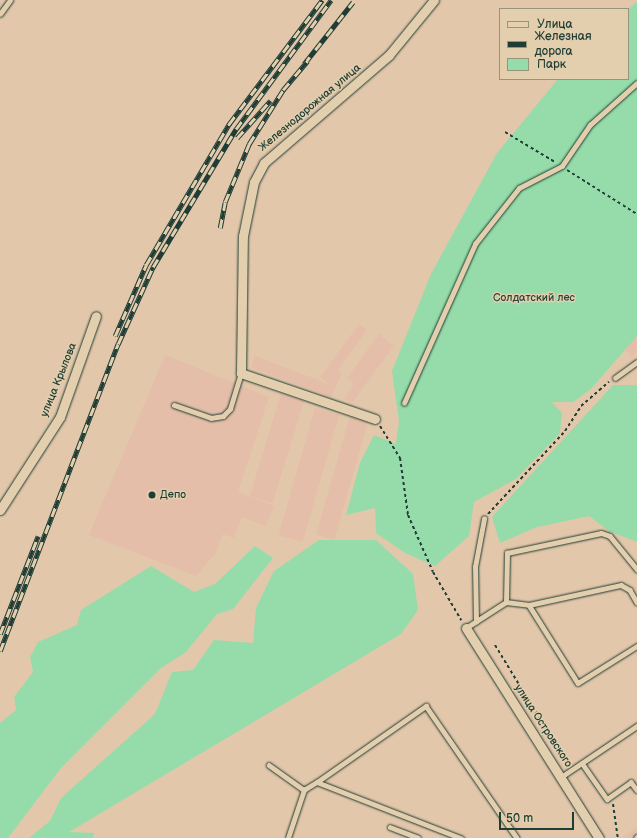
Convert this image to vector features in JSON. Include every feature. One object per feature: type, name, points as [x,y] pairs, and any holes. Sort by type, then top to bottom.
[{"type":"street","name":"Железнодорожная улица","points":[[241,373],[240,272],[248,205],[257,175],[281,145],[354,89],[389,55],[434,0]]},
{"type":"street","name":"улица Крылова","points":[[0,510],[60,417],[96,316]]},
{"type":"street","points":[[241,373],[375,418]]},
{"type":"street","name":"улица Островского","points":[[466,628],[599,838]]},
{"type":"lane","points":[[0,14],[2,6],[10,0]]},
{"type":"lane","points":[[404,403],[475,244],[520,188],[562,166],[590,125],[637,83]]},
{"type":"lane","points":[[615,378],[637,362]]},
{"type":"lane","points":[[174,405],[211,418],[223,416],[230,409],[241,373]]},
{"type":"lane","points":[[476,622],[474,566],[484,519]]},
{"type":"lane","points":[[506,602],[507,553],[601,533],[610,536],[637,569]]},
{"type":"lane","points":[[466,628],[506,602],[530,605],[620,585],[630,590],[637,602]]},
{"type":"lane","points":[[530,605],[578,683],[637,646]]},
{"type":"lane","points":[[288,838],[304,790],[426,706],[517,838]]},
{"type":"lane","points":[[561,777],[637,726]]},
{"type":"lane","points":[[582,763],[607,799],[632,782],[637,790]]},
{"type":"lane","points":[[269,765],[304,790]]},
{"type":"lane","points":[[317,782],[461,838]]},
{"type":"lane","points":[[390,827],[418,838]]},
{"type":"path","points":[[505,132],[637,214]]},
{"type":"path","points":[[484,519],[565,431],[581,406],[615,378]]},
{"type":"path","points":[[375,418],[400,458],[408,515],[433,572],[466,628]]},
{"type":"path","points":[[495,645],[571,770]]},
{"type":"path","points":[[612,796],[618,838]]},
{"type":"shaded area","points":[[359,324],[367,330],[338,370],[342,373],[331,397],[251,367],[255,356],[331,385],[320,377]]},
{"type":"shaded area","points":[[379,334],[394,346],[352,403],[344,398],[354,384],[347,378]]},
{"type":"shaded area","points":[[637,336],[637,352],[632,357],[624,349]]},
{"type":"shaded area","points":[[165,355],[269,397],[238,492],[274,506],[266,526],[242,517],[234,538],[223,534],[215,554],[196,576],[89,535]]},
{"type":"shaded area","points":[[281,394],[304,401],[273,503],[250,496]]},
{"type":"shaded area","points":[[315,408],[339,415],[303,542],[279,535]]},
{"type":"shaded area","points":[[350,416],[368,421],[334,539],[316,534]]},
{"type":"shaded area","points":[[637,827],[637,838],[624,838],[623,836]]},
{"type":"green space","name":"Солдатский лес","points":[[637,1],[637,336],[591,389],[573,402],[552,402],[562,413],[560,433],[516,479],[474,502],[469,536],[435,566],[405,553],[376,533],[375,508],[346,515],[360,463],[374,435],[396,444],[399,421],[392,371],[431,274],[497,153],[557,80],[629,80],[629,9]]},
{"type":"green space","points":[[613,385],[637,385],[637,542],[609,531],[589,516],[537,527],[500,543],[492,517]]},
{"type":"green space","points":[[319,540],[376,540],[413,574],[418,610],[401,634],[69,832],[94,833],[93,838],[29,838],[50,821],[61,798],[155,714],[172,672],[193,670],[214,640],[253,643],[256,608],[274,571]]},
{"type":"green space","points":[[255,546],[273,558],[233,609],[217,614],[186,652],[161,668],[61,768],[8,838],[0,838],[0,723],[16,710],[14,697],[33,672],[30,657],[38,642],[77,625],[81,610],[151,566],[194,592],[215,584]]},
{"type":"railway","points":[[115,336],[146,265],[229,124],[322,0]]},
{"type":"railway","points":[[0,651],[118,344],[153,267],[236,129],[331,0]]},
{"type":"railway","points":[[304,64],[353,2]]},
{"type":"railway","points":[[220,228],[225,202],[249,144],[283,90],[307,61]]},
{"type":"railway","points":[[237,138],[270,101]]},
{"type":"railway","points":[[0,634],[38,536]]},
{"type":"place","name":"Депо","points":[[152,495]]}]
